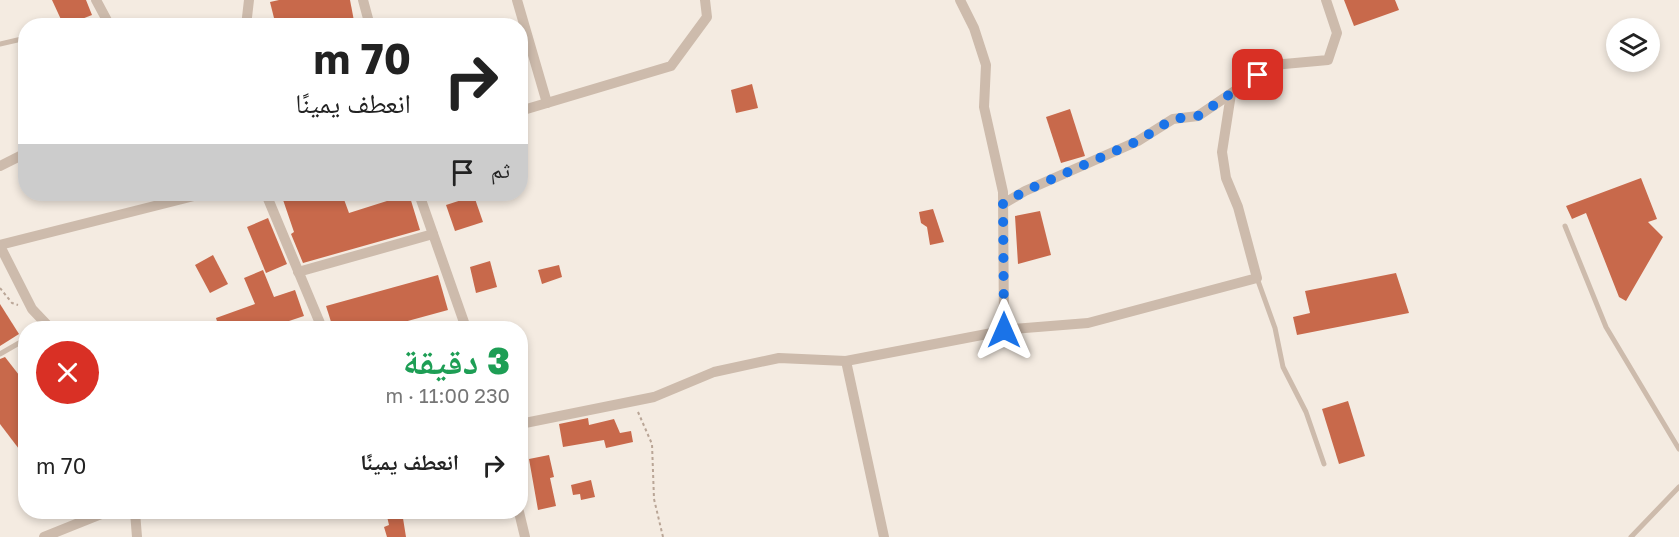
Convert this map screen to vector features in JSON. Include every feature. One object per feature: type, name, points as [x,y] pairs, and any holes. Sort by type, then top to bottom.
[{"type":"street","points":[[96,0],[106,18]]},
{"type":"street","points":[[247,18],[249,0]]},
{"type":"street","points":[[363,0],[368,18]]},
{"type":"street","points":[[517,0],[522,18]]},
{"type":"street","points":[[528,109],[671,66],[707,17],[705,0]]},
{"type":"street","points":[[960,0],[974,28],[986,65],[984,107],[1003,192],[1004,330]]},
{"type":"street","points":[[1003,204],[1025,191],[1138,141],[1173,119],[1198,116],[1272,64],[1328,60],[1337,33],[1326,0]]},
{"type":"street","points":[[528,38],[547,103]]},
{"type":"street","points":[[528,422],[654,397],[714,372],[779,358],[846,362],[1004,330],[1088,323],[1257,278],[1238,207],[1226,178],[1222,152],[1231,94]]},
{"type":"street","points":[[0,166],[18,157]]},
{"type":"street","points":[[42,321],[32,309],[0,246],[175,201]]},
{"type":"street","points":[[269,201],[319,321]]},
{"type":"street","points":[[421,201],[464,321]]},
{"type":"street","points":[[298,272],[433,234]]},
{"type":"street","points":[[846,362],[884,537]]},
{"type":"street","points":[[45,537],[89,519]]},
{"type":"street","points":[[136,519],[137,537]]},
{"type":"street","points":[[521,519],[525,537]]},
{"type":"lane","points":[[0,44],[18,40]]},
{"type":"lane","points":[[1564,226],[1606,327],[1679,449]]},
{"type":"lane","points":[[1257,278],[1275,328],[1283,367],[1306,412],[1324,464]]},
{"type":"lane","points":[[0,354],[18,344]]},
{"type":"lane","points":[[1631,537],[1679,488]]},
{"type":"path","points":[[634,402],[652,444],[654,499],[663,537]]},
{"type":"building","points":[[52,0],[86,0],[92,15],[84,18],[60,18]]},
{"type":"building","points":[[350,0],[353,18],[274,18],[270,2]]},
{"type":"building","points":[[1344,0],[1395,0],[1399,10],[1354,26]]},
{"type":"building","points":[[752,84],[758,108],[736,113],[731,90]]},
{"type":"building","points":[[1070,109],[1085,156],[1061,163],[1046,117]]},
{"type":"building","points":[[1641,178],[1657,219],[1648,222],[1663,237],[1626,301],[1619,297],[1586,213],[1572,219],[1566,206]]},
{"type":"building","points":[[283,201],[345,201],[349,213],[387,201],[411,201],[420,230],[303,263],[291,234],[294,232]]},
{"type":"building","points":[[458,201],[476,201],[483,222],[455,231],[446,205]]},
{"type":"building","points":[[933,209],[944,242],[930,245],[927,227],[921,223],[919,212]]},
{"type":"building","points":[[1040,211],[1051,255],[1018,264],[1015,216]]},
{"type":"building","points":[[268,218],[287,264],[266,273],[247,227]]},
{"type":"building","points":[[213,255],[228,284],[210,293],[195,265]]},
{"type":"building","points":[[490,261],[497,287],[476,293],[470,267]]},
{"type":"building","points":[[559,265],[562,277],[542,284],[538,270]]},
{"type":"building","points":[[263,270],[274,297],[295,290],[304,316],[289,321],[217,321],[216,318],[255,304],[244,278]]},
{"type":"building","points":[[1396,273],[1409,313],[1297,335],[1293,317],[1310,313],[1305,291]]},
{"type":"building","points":[[438,275],[448,310],[408,321],[331,321],[326,306]]},
{"type":"building","points":[[0,304],[18,335],[0,346]]},
{"type":"building","points":[[5,357],[18,374],[18,448],[0,424],[0,359]]},
{"type":"building","points":[[1348,401],[1365,456],[1339,464],[1322,409]]},
{"type":"building","points":[[588,418],[589,425],[614,419],[620,433],[631,431],[633,442],[606,448],[604,440],[563,447],[559,424]]},
{"type":"building","points":[[549,455],[554,477],[550,478],[556,506],[538,510],[529,459]]},
{"type":"building","points":[[591,480],[595,497],[581,500],[580,494],[573,495],[571,485]]},
{"type":"building","points":[[388,519],[403,519],[406,537],[387,537],[384,527],[389,525]]},
{"type":"route","points":[[1004,330],[1003,204],[1025,191],[1093,163],[1138,141],[1173,119],[1198,116],[1258,75]]}]
